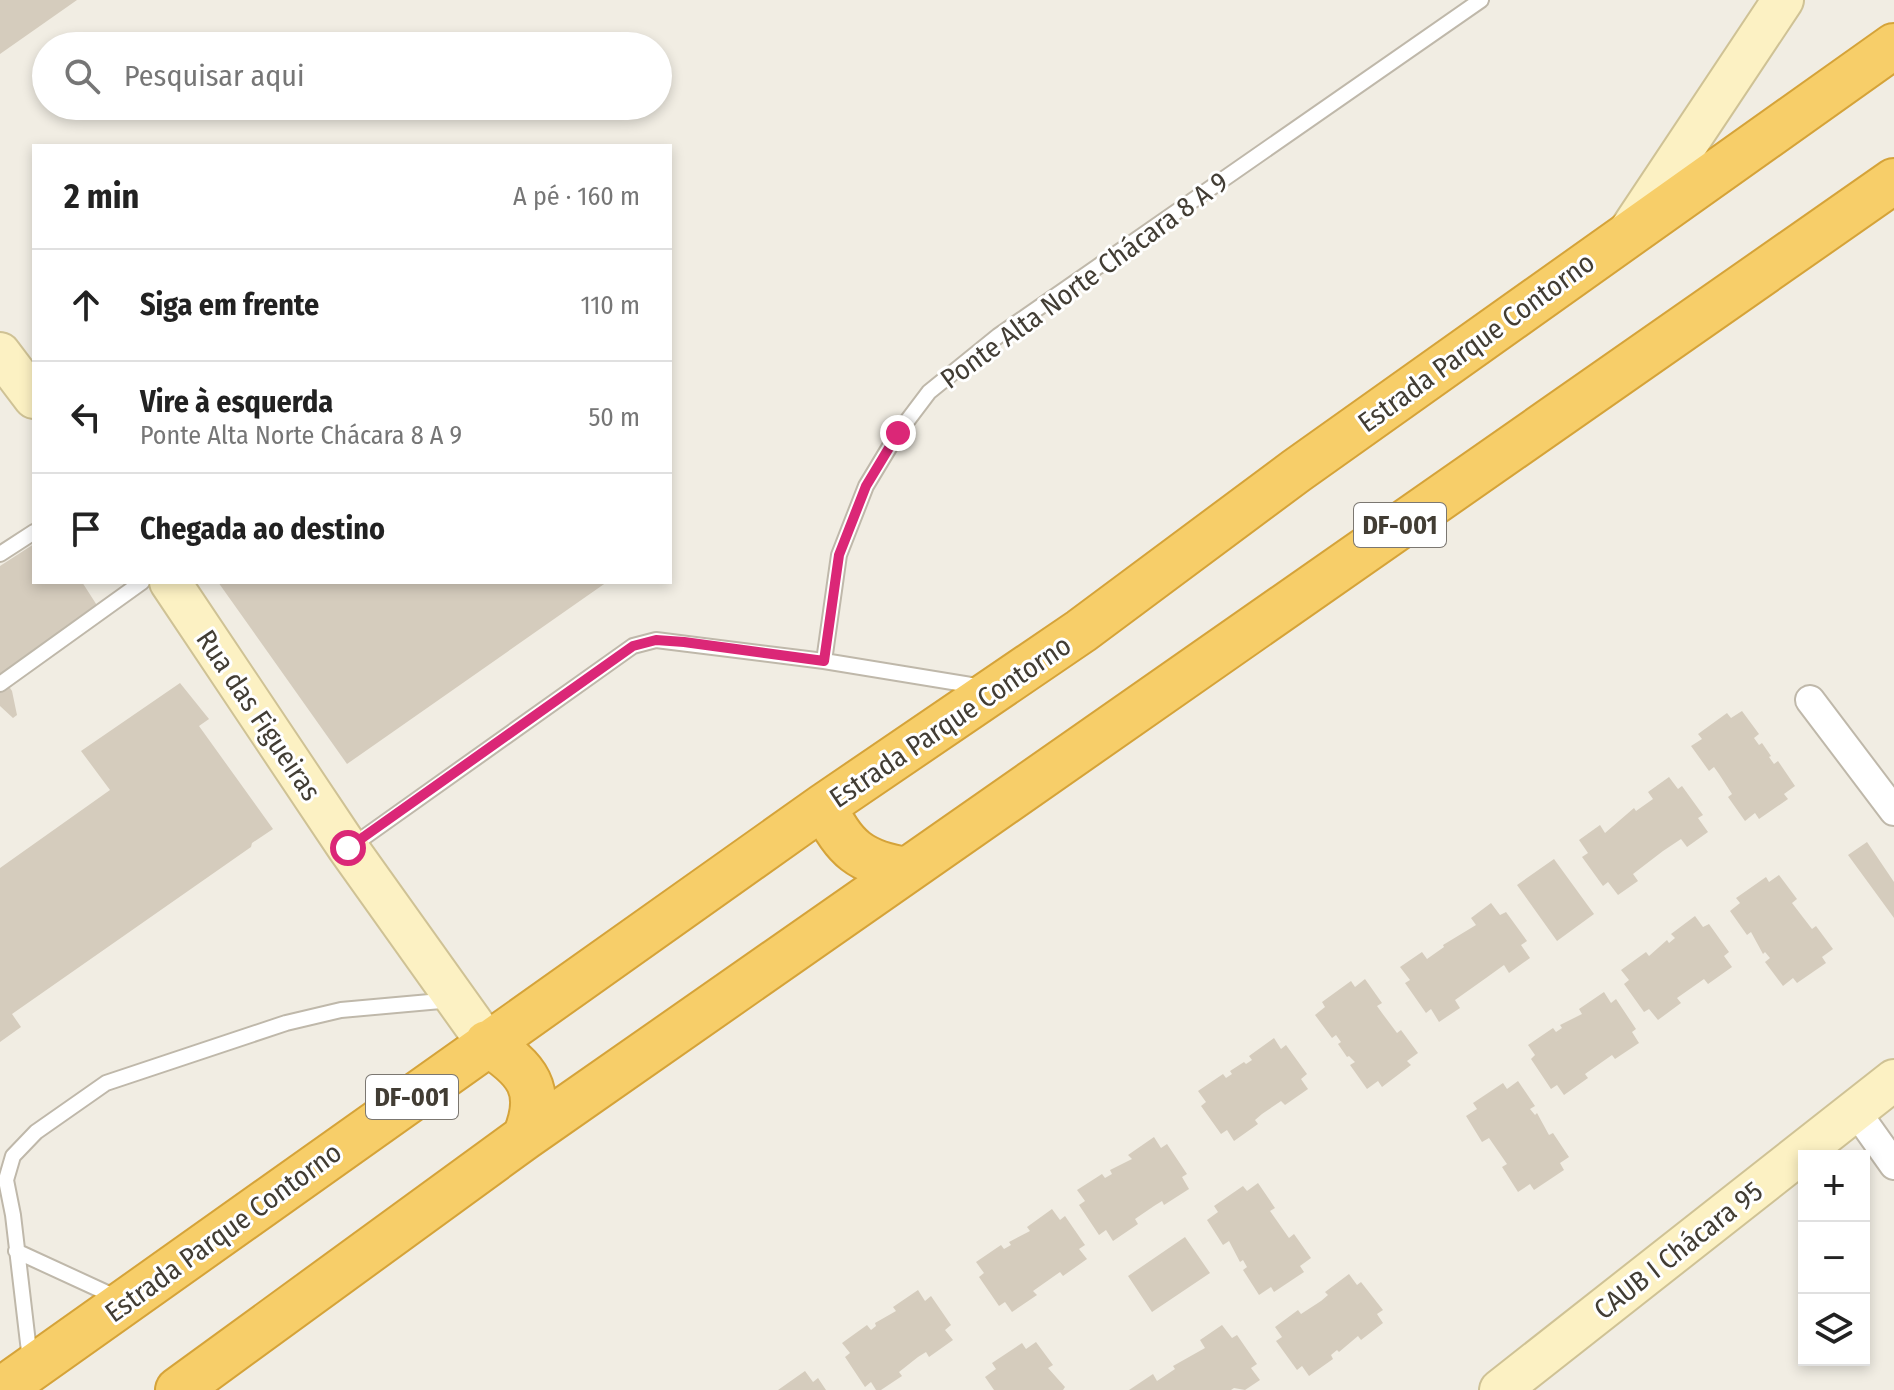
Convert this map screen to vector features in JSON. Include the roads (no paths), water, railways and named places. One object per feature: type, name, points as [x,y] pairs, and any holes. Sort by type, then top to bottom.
[{"type":"highway","name":"Estrada Parque Contorno","points":[[9,1383],[824,806],[998,689],[1628,233],[1894,46]]},
{"type":"highway","name":"DF-001","points":[[178,1390],[525,1137],[1894,181]]},
{"type":"highway","points":[[824,806],[835,832],[854,852],[879,866],[907,870]]},
{"type":"highway","points":[[487,1043],[519,1065],[530,1081],[534,1100],[532,1119],[525,1137]]},
{"type":"street","points":[[1628,233],[1783,0]]},
{"type":"street","points":[[3,363],[32,396]]},
{"type":"street","name":"Rua das Figueiras","points":[[171,584],[348,848],[487,1043]]},
{"type":"street","points":[[1810,700],[1894,811]]},
{"type":"street","name":"CAUB I Chácara 95","points":[[1500,1390],[1894,1080]]},
{"type":"street","points":[[1855,1110],[1894,1165]]},
{"type":"lane","name":"Ponte Alta Norte Chácara 8 A 9","points":[[824,661],[839,555],[860,500],[898,433],[929,392],[998,336],[1481,0]]},
{"type":"lane","points":[[0,554],[32,533]]},
{"type":"lane","points":[[0,684],[139,584]]},
{"type":"lane","points":[[348,848],[633,646],[656,640],[824,661],[998,689]]},
{"type":"lane","points":[[9,1383],[16,1251],[6,1180],[13,1156],[36,1132],[106,1083],[286,1023],[341,1010],[455,1000]]},
{"type":"lane","points":[[16,1251],[125,1301]]}]
